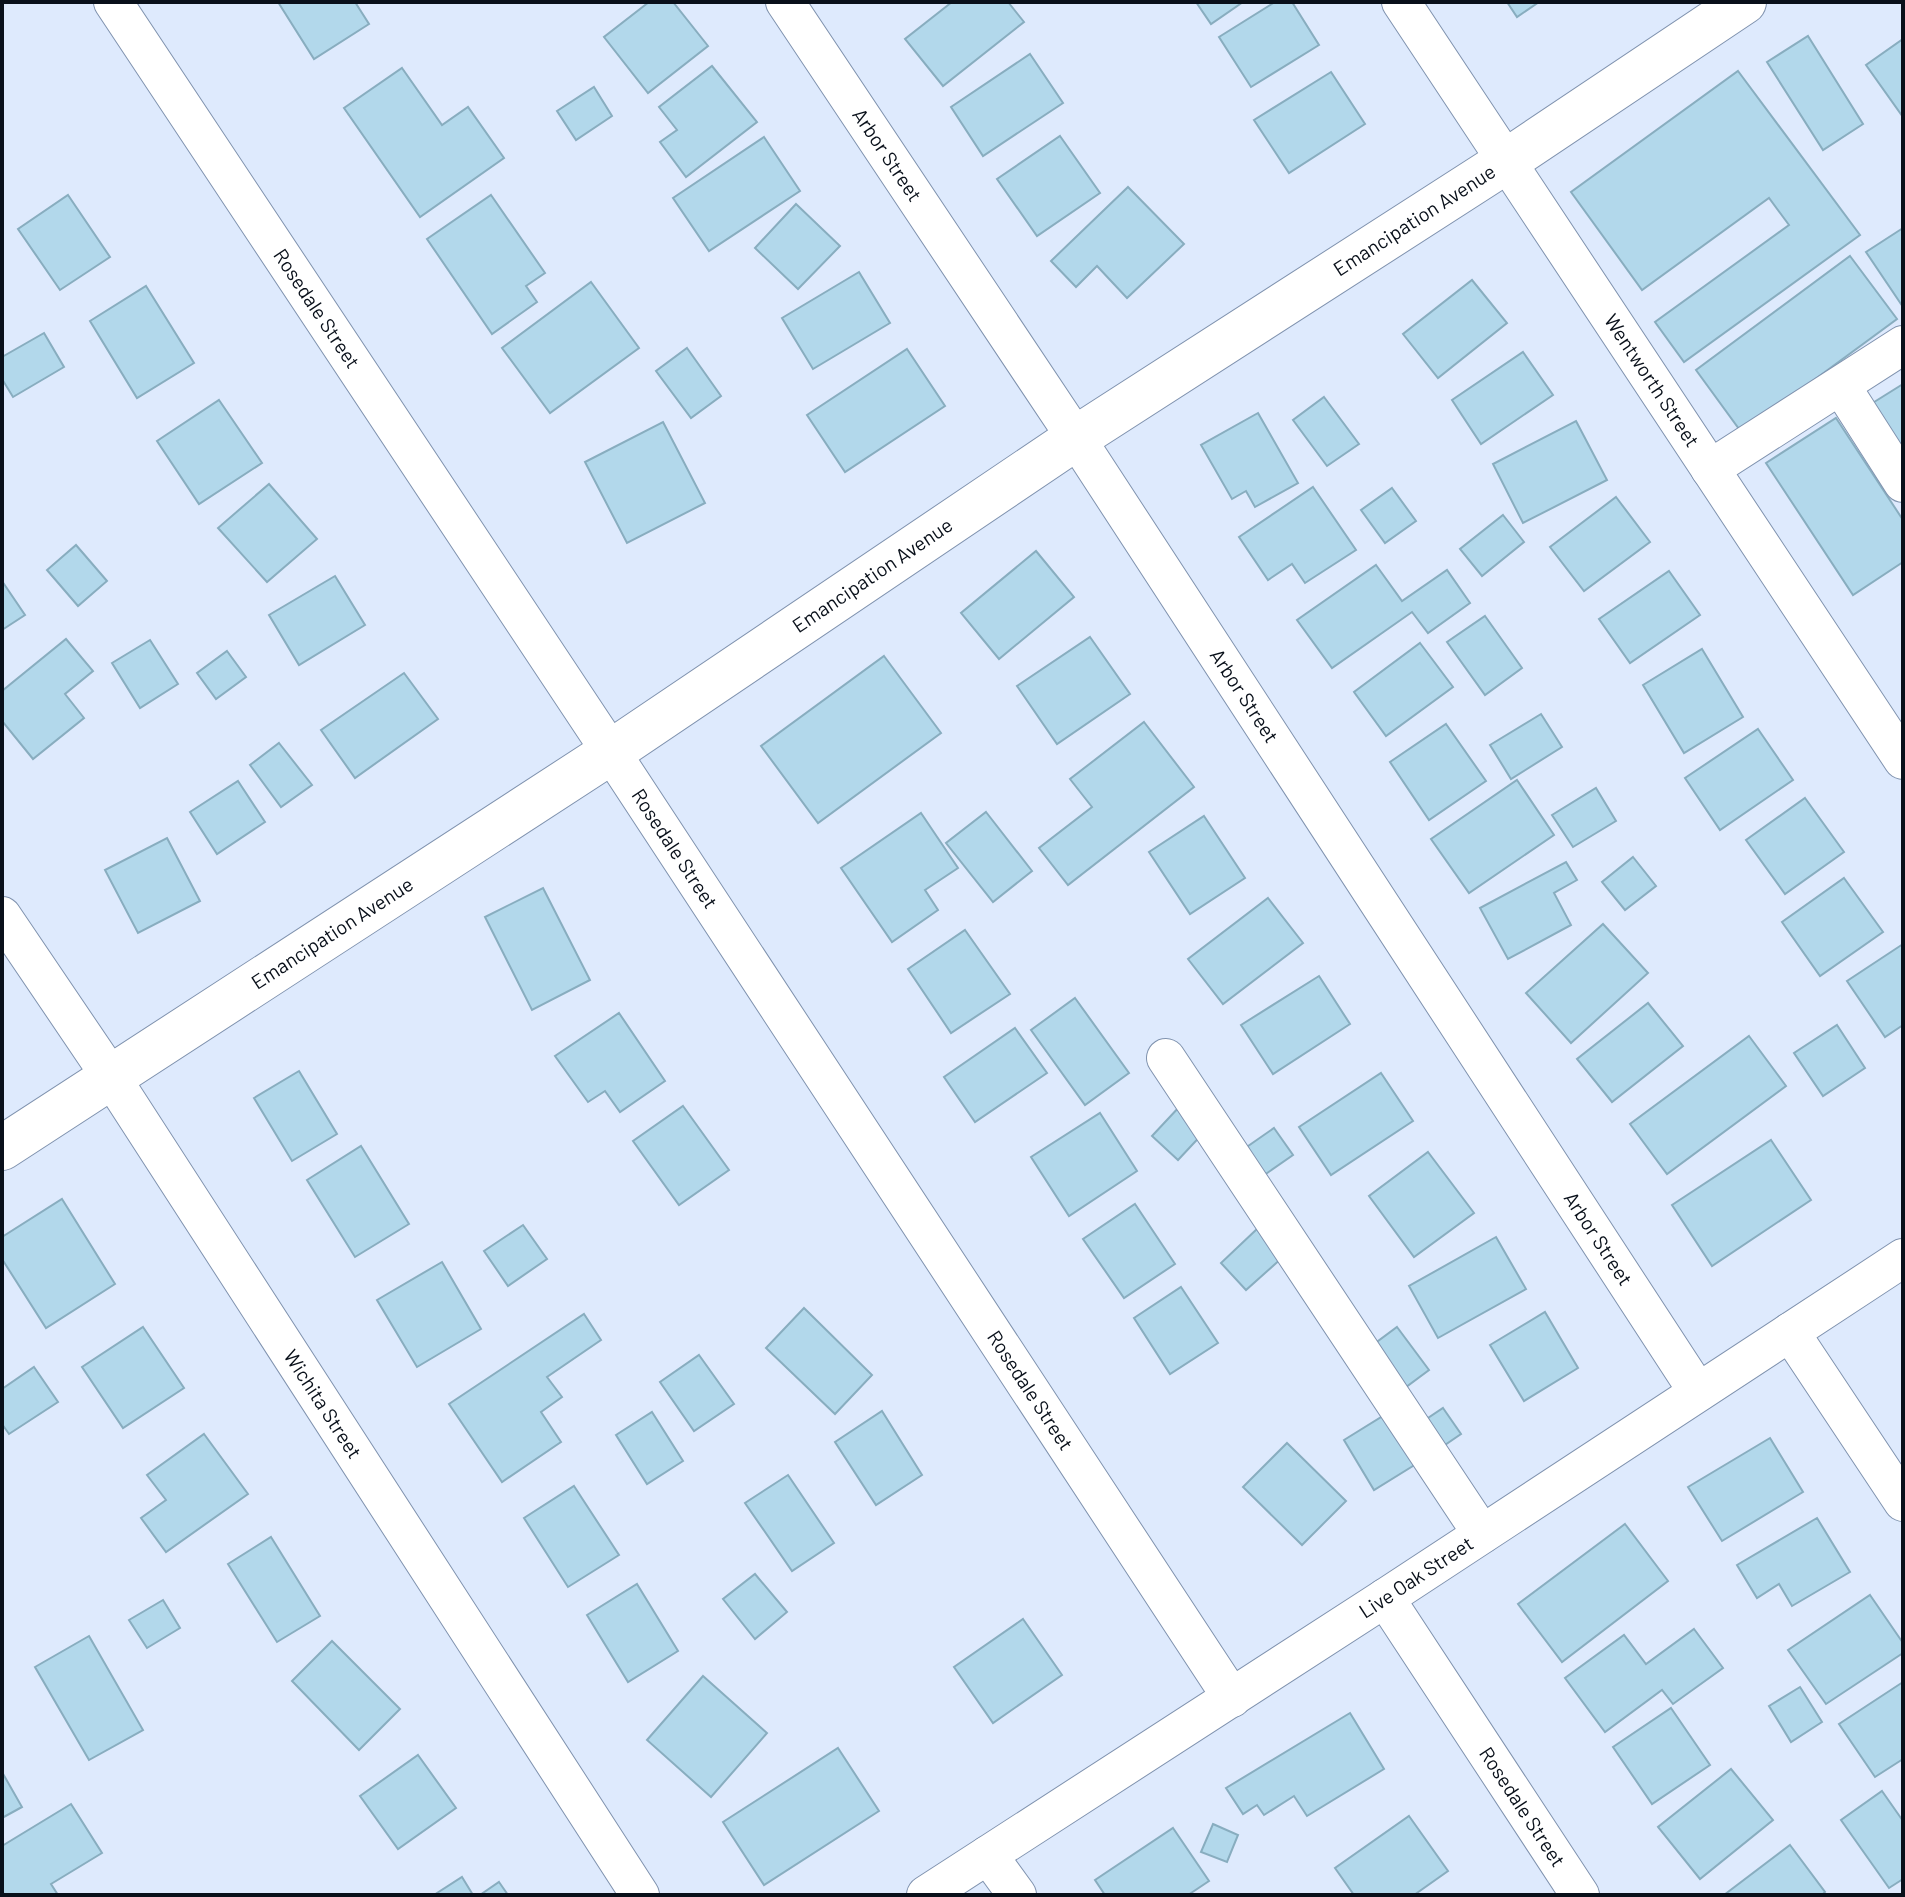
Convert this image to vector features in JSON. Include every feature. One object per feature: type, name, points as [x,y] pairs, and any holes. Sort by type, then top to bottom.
[{"type":"main road","name":"Emancipation Avenue","points":[[2,1148],[611,752],[1076,438],[1505,162],[1720,8]]},
{"type":"street","name":"Rosedale Street","points":[[113,2],[611,752],[1232,1698]]},
{"type":"street","name":"Arbor Street","points":[[785,2],[1076,438],[1698,1392]]},
{"type":"street","name":"Wentworth Street","points":[[1401,2],[1903,760]]},
{"type":"street","points":[[1710,469],[1903,345]]},
{"type":"street","points":[[1841,386],[1903,483]]},
{"type":"street","name":"Wichita Street","points":[[2,916],[111,1077],[640,1895]]},
{"type":"street","points":[[1166,1058],[1482,1534]]},
{"type":"street","name":"Live Oak Street","points":[[926,1895],[1903,1258]]},
{"type":"street","points":[[1790,1332],[1903,1502]]},
{"type":"street","name":"Rosedale Street","points":[[1385,1598],[1580,1895]]},
{"type":"street","points":[[988,1855],[1017,1895]]},
{"type":"building","points":[[278,2],[355,2],[369,24],[314,59]]},
{"type":"building","points":[[649,2],[673,2],[708,46],[648,93],[604,37]]},
{"type":"building","points":[[952,2],[1008,2],[1024,22],[943,86],[905,39]]},
{"type":"building","points":[[1196,2],[1243,2],[1211,24]]},
{"type":"building","points":[[1275,2],[1292,2],[1319,45],[1251,87],[1219,37]]},
{"type":"building","points":[[1507,2],[1539,2],[1517,17]]},
{"type":"building","points":[[1808,36],[1863,124],[1823,150],[1767,62]]},
{"type":"building","points":[[1903,39],[1903,117],[1866,65]]},
{"type":"building","points":[[1030,54],[1063,103],[983,156],[951,107]]},
{"type":"building","points":[[712,66],[757,122],[686,177],[660,142],[677,130],[659,107]]},
{"type":"building","points":[[402,68],[442,125],[468,107],[504,158],[420,217],[344,108]]},
{"type":"building","points":[[1738,71],[1860,235],[1684,362],[1655,322],[1789,225],[1769,198],[1642,290],[1571,192]]},
{"type":"building","points":[[1331,72],[1365,124],[1289,173],[1254,120]]},
{"type":"building","points":[[594,87],[612,116],[576,140],[557,111]]},
{"type":"building","points":[[1060,136],[1100,193],[1037,236],[997,179]]},
{"type":"building","points":[[764,137],[800,191],[709,251],[673,198]]},
{"type":"building","points":[[1128,187],[1184,244],[1127,298],[1097,266],[1076,287],[1051,261]]},
{"type":"building","points":[[68,195],[110,257],[60,290],[18,229]]},
{"type":"building","points":[[491,195],[545,273],[526,286],[537,302],[492,334],[427,239]]},
{"type":"building","points":[[796,204],[840,246],[798,289],[755,248]]},
{"type":"building","points":[[1903,228],[1903,307],[1866,252]]},
{"type":"building","points":[[1850,256],[1897,319],[1742,433],[1696,370]]},
{"type":"building","points":[[859,272],[890,323],[813,369],[782,318]]},
{"type":"building","points":[[1472,280],[1507,323],[1438,378],[1403,334]]},
{"type":"building","points":[[591,282],[639,348],[550,413],[502,348]]},
{"type":"building","points":[[146,286],[194,363],[137,398],[90,321]]},
{"type":"building","points":[[44,333],[64,367],[13,397],[2,379],[2,357]]},
{"type":"building","points":[[687,348],[721,396],[691,418],[656,371]]},
{"type":"building","points":[[907,349],[945,406],[845,472],[807,415]]},
{"type":"building","points":[[1523,352],[1553,395],[1481,444],[1452,400]]},
{"type":"building","points":[[1903,384],[1903,454],[1871,404]]},
{"type":"building","points":[[1324,397],[1359,444],[1327,466],[1293,420]]},
{"type":"building","points":[[219,400],[262,463],[199,504],[157,441]]},
{"type":"building","points":[[1258,413],[1298,483],[1255,507],[1246,491],[1232,499],[1201,445]]},
{"type":"building","points":[[1836,418],[1903,520],[1903,562],[1853,595],[1766,463]]},
{"type":"building","points":[[1576,421],[1607,480],[1523,523],[1493,464]]},
{"type":"building","points":[[663,422],[705,503],[627,543],[585,462]]},
{"type":"building","points":[[269,484],[317,539],[267,582],[218,528]]},
{"type":"building","points":[[1313,487],[1356,550],[1305,583],[1292,564],[1268,580],[1239,537]]},
{"type":"building","points":[[1392,488],[1416,521],[1385,543],[1361,510]]},
{"type":"building","points":[[1616,497],[1650,542],[1584,591],[1550,547]]},
{"type":"building","points":[[1503,515],[1524,542],[1482,576],[1460,549]]},
{"type":"building","points":[[76,545],[107,581],[78,606],[47,570]]},
{"type":"building","points":[[1036,551],[1074,597],[999,659],[961,613]]},
{"type":"building","points":[[1376,565],[1402,601],[1447,570],[1470,603],[1428,633],[1412,612],[1332,668],[1297,620]]},
{"type":"building","points":[[1669,571],[1700,615],[1630,663],[1599,619]]},
{"type":"building","points":[[335,576],[365,625],[299,665],[269,615]]},
{"type":"building","points":[[2,581],[25,615],[2,630]]},
{"type":"building","points":[[1485,616],[1522,668],[1485,695],[1447,642]]},
{"type":"building","points":[[1090,637],[1130,694],[1057,744],[1017,686]]},
{"type":"building","points":[[66,639],[93,671],[65,694],[84,718],[33,759],[2,721],[2,691]]},
{"type":"building","points":[[150,640],[178,684],[140,708],[112,663]]},
{"type":"building","points":[[1420,643],[1453,687],[1386,736],[1354,692]]},
{"type":"building","points":[[1702,649],[1743,717],[1684,753],[1643,685]]},
{"type":"building","points":[[227,651],[246,677],[216,699],[197,673]]},
{"type":"building","points":[[884,656],[941,733],[818,823],[761,746]]},
{"type":"building","points":[[404,673],[438,719],[355,778],[321,730]]},
{"type":"building","points":[[1541,714],[1562,747],[1511,779],[1490,745]]},
{"type":"building","points":[[1144,722],[1194,787],[1068,885],[1039,848],[1092,807],[1070,779]]},
{"type":"building","points":[[1446,724],[1486,781],[1429,820],[1390,762]]},
{"type":"building","points":[[1758,729],[1793,780],[1720,830],[1685,778]]},
{"type":"building","points":[[279,743],[312,785],[281,807],[250,765]]},
{"type":"building","points":[[1517,780],[1554,835],[1469,893],[1431,839]]},
{"type":"building","points":[[238,781],[265,822],[217,854],[190,812]]},
{"type":"building","points":[[1596,788],[1616,821],[1573,847],[1552,815]]},
{"type":"building","points":[[1805,798],[1844,852],[1785,894],[1746,840]]},
{"type":"building","points":[[986,812],[1032,871],[993,902],[946,843]]},
{"type":"building","points":[[921,813],[958,868],[925,890],[938,910],[892,942],[841,868]]},
{"type":"building","points":[[1204,816],[1245,878],[1190,914],[1149,852]]},
{"type":"building","points":[[167,838],[200,901],[138,933],[105,870]]},
{"type":"building","points":[[1633,857],[1656,886],[1625,910],[1602,882]]},
{"type":"building","points":[[1566,862],[1577,880],[1554,893],[1571,925],[1508,959],[1480,908]]},
{"type":"building","points":[[1844,878],[1883,932],[1820,976],[1782,922]]},
{"type":"building","points":[[543,888],[590,980],[532,1010],[485,917]]},
{"type":"building","points":[[1268,898],[1303,943],[1223,1004],[1188,959]]},
{"type":"building","points":[[1603,924],[1648,973],[1571,1043],[1526,993]]},
{"type":"building","points":[[965,930],[1010,994],[951,1033],[908,969]]},
{"type":"building","points":[[1903,944],[1903,1025],[1885,1037],[1847,981]]},
{"type":"building","points":[[1319,976],[1350,1024],[1273,1074],[1241,1025]]},
{"type":"building","points":[[1075,998],[1129,1073],[1085,1105],[1031,1030]]},
{"type":"building","points":[[1648,1003],[1683,1046],[1612,1102],[1577,1059]]},
{"type":"building","points":[[619,1013],[665,1081],[620,1112],[605,1091],[588,1102],[555,1056]]},
{"type":"building","points":[[1837,1025],[1865,1068],[1823,1096],[1794,1053]]},
{"type":"building","points":[[1015,1028],[1047,1073],[975,1122],[944,1077]]},
{"type":"building","points":[[1749,1036],[1786,1086],[1667,1174],[1630,1124]]},
{"type":"building","points":[[299,1071],[337,1134],[292,1161],[254,1098]]},
{"type":"building","points":[[1381,1073],[1413,1121],[1331,1175],[1299,1127]]},
{"type":"building","points":[[1181,1105],[1207,1129],[1178,1160],[1152,1136]]},
{"type":"building","points":[[683,1106],[729,1170],[679,1205],[633,1141]]},
{"type":"building","points":[[1100,1113],[1137,1171],[1069,1216],[1031,1157]]},
{"type":"building","points":[[1274,1128],[1293,1155],[1260,1178],[1241,1151]]},
{"type":"building","points":[[1771,1140],[1811,1200],[1712,1266],[1672,1205]]},
{"type":"building","points":[[361,1146],[409,1224],[355,1257],[307,1180]]},
{"type":"building","points":[[1428,1152],[1474,1213],[1414,1257],[1369,1196]]},
{"type":"building","points":[[62,1199],[115,1284],[46,1328],[2,1259],[2,1237]]},
{"type":"building","points":[[1135,1204],[1175,1264],[1124,1298],[1083,1239]]},
{"type":"building","points":[[523,1225],[547,1259],[508,1286],[484,1251]]},
{"type":"building","points":[[1257,1229],[1283,1257],[1246,1290],[1221,1263]]},
{"type":"building","points":[[1496,1237],[1526,1289],[1438,1338],[1409,1286]]},
{"type":"building","points":[[442,1262],[481,1329],[417,1367],[377,1300]]},
{"type":"building","points":[[1181,1287],[1218,1343],[1170,1374],[1134,1318]]},
{"type":"building","points":[[804,1308],[872,1375],[835,1414],[766,1348]]},
{"type":"building","points":[[1545,1312],[1578,1368],[1524,1401],[1490,1345]]},
{"type":"building","points":[[584,1314],[601,1340],[547,1377],[562,1397],[541,1412],[561,1442],[502,1482],[449,1404]]},
{"type":"building","points":[[143,1327],[184,1388],[123,1428],[82,1367]]},
{"type":"building","points":[[1397,1327],[1429,1370],[1398,1393],[1366,1350]]},
{"type":"building","points":[[699,1355],[734,1404],[694,1431],[660,1382]]},
{"type":"building","points":[[34,1367],[58,1402],[9,1434],[2,1424],[2,1389]]},
{"type":"building","points":[[1443,1408],[1461,1434],[1436,1451],[1419,1424]]},
{"type":"building","points":[[882,1411],[922,1475],[876,1505],[835,1442]]},
{"type":"building","points":[[1391,1411],[1421,1461],[1374,1490],[1344,1440]]},
{"type":"building","points":[[652,1412],[683,1461],[647,1484],[616,1435]]},
{"type":"building","points":[[204,1434],[248,1494],[166,1552],[141,1518],[166,1500],[147,1475]]},
{"type":"building","points":[[1770,1438],[1803,1492],[1722,1541],[1688,1487]]},
{"type":"building","points":[[1287,1443],[1346,1501],[1302,1545],[1243,1487]]},
{"type":"building","points":[[788,1475],[834,1543],[792,1571],[745,1503]]},
{"type":"building","points":[[574,1486],[619,1555],[568,1587],[524,1518]]},
{"type":"building","points":[[1817,1518],[1850,1572],[1792,1606],[1779,1584],[1757,1598],[1737,1565]]},
{"type":"building","points":[[1625,1524],[1668,1581],[1562,1662],[1518,1604]]},
{"type":"building","points":[[271,1537],[320,1616],[277,1642],[228,1564]]},
{"type":"building","points":[[755,1574],[787,1612],[755,1639],[723,1599]]},
{"type":"building","points":[[637,1584],[678,1651],[628,1682],[587,1615]]},
{"type":"building","points":[[1870,1595],[1903,1643],[1903,1653],[1826,1704],[1788,1650]]},
{"type":"building","points":[[163,1600],[180,1628],[147,1648],[129,1620]]},
{"type":"building","points":[[1023,1619],[1062,1675],[993,1723],[954,1667]]},
{"type":"building","points":[[1694,1629],[1723,1668],[1673,1704],[1662,1690],[1605,1732],[1565,1678],[1624,1635],[1646,1664]]},
{"type":"building","points":[[89,1636],[143,1730],[89,1760],[35,1667]]},
{"type":"building","points":[[332,1641],[400,1709],[359,1750],[292,1681]]},
{"type":"building","points":[[703,1676],[767,1733],[711,1797],[647,1740]]},
{"type":"building","points":[[1903,1682],[1903,1759],[1875,1777],[1839,1724]]},
{"type":"building","points":[[1800,1687],[1822,1722],[1791,1742],[1769,1706]]},
{"type":"building","points":[[1671,1708],[1710,1765],[1652,1804],[1613,1747]]},
{"type":"building","points":[[1350,1713],[1384,1769],[1307,1816],[1294,1796],[1264,1815],[1257,1805],[1243,1814],[1226,1788]]},
{"type":"building","points":[[838,1748],[879,1811],[764,1885],[723,1822]]},
{"type":"building","points":[[418,1755],[456,1808],[398,1849],[360,1796]]},
{"type":"building","points":[[1731,1769],[1773,1820],[1700,1879],[1658,1827]]},
{"type":"building","points":[[2,1772],[22,1807],[2,1818]]},
{"type":"building","points":[[1882,1791],[1903,1821],[1903,1879],[1889,1888],[1841,1820]]},
{"type":"building","points":[[71,1804],[102,1853],[51,1884],[58,1895],[5,1895],[2,1891],[2,1846]]},
{"type":"building","points":[[1409,1816],[1448,1871],[1414,1895],[1354,1895],[1335,1868]]},
{"type":"building","points":[[1213,1824],[1238,1835],[1227,1862],[1201,1852]]},
{"type":"building","points":[[1173,1828],[1209,1881],[1188,1895],[1105,1895],[1095,1880]]},
{"type":"building","points":[[1790,1845],[1825,1892],[1822,1895],[1724,1895]]},
{"type":"building","points":[[462,1877],[473,1895],[434,1895]]},
{"type":"building","points":[[499,1882],[508,1895],[480,1895]]}]
